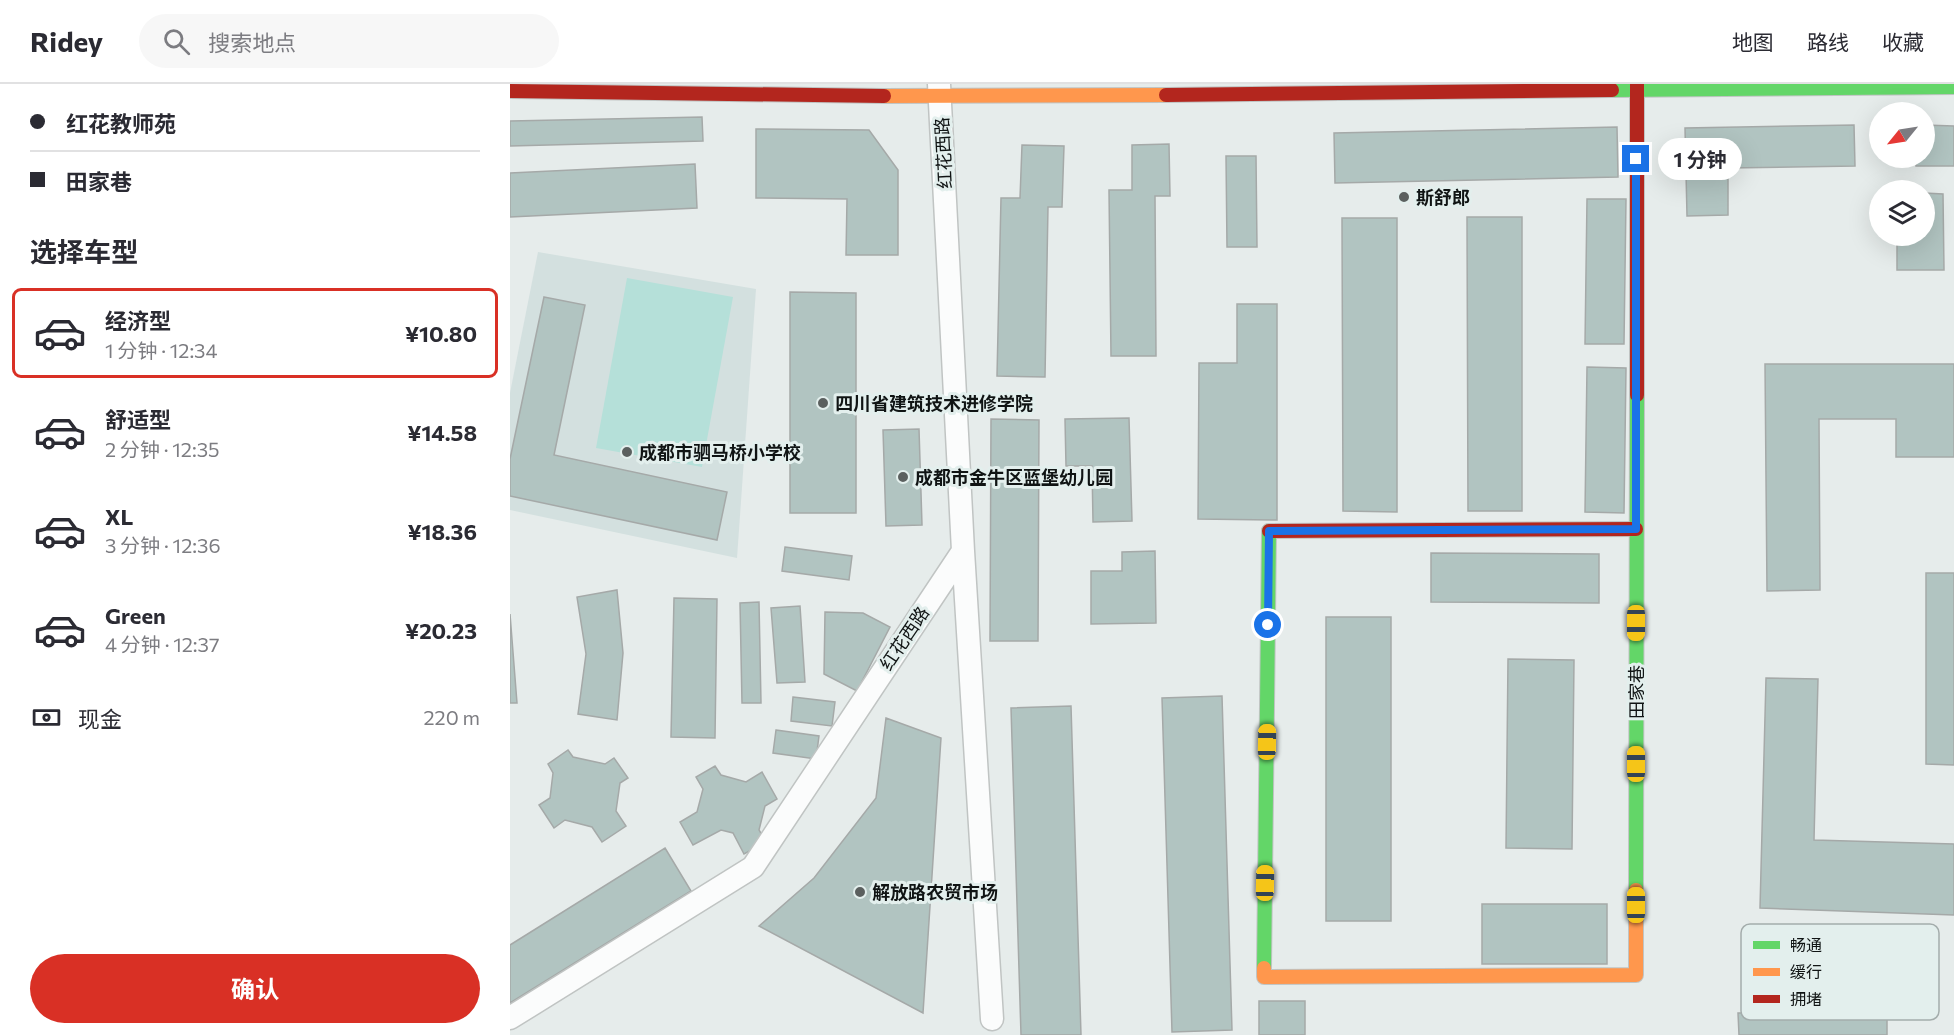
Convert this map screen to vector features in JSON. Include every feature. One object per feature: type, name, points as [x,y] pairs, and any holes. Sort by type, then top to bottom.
[{"type":"street","name":"田家巷","points":[[1636,87],[1636,529],[1636,975],[1264,977],[1269,531],[1636,529]]},
{"type":"street","points":[[510,91],[1954,87]]},
{"type":"street","name":"红花西路","points":[[510,1018],[753,867],[963,551],[940,90]]},
{"type":"street","points":[[963,551],[992,1019]]},
{"type":"shaded area","name":"成都市驷马桥小学校","points":[[538,252],[756,289],[737,558],[510,510],[510,393]]},
{"type":"green space","points":[[627,278],[733,297],[702,467],[596,448]]},
{"type":"building","points":[[702,117],[703,141],[510,146],[510,121]]},
{"type":"building","points":[[1854,125],[1855,166],[1728,168],[1728,215],[1687,216],[1685,128]]},
{"type":"building","points":[[1935,125],[1954,126],[1954,166],[1935,166]]},
{"type":"building","points":[[1617,127],[1618,177],[1335,183],[1334,133]]},
{"type":"building","points":[[756,129],[869,130],[898,170],[898,255],[846,255],[847,199],[756,198]]},
{"type":"building","points":[[1169,144],[1170,196],[1155,196],[1156,356],[1111,356],[1109,190],[1132,190],[1132,145]]},
{"type":"building","points":[[1022,145],[1064,146],[1062,207],[1048,207],[1045,377],[997,376],[1001,198],[1020,198]]},
{"type":"building","points":[[1226,156],[1256,156],[1257,247],[1227,247]]},
{"type":"building","points":[[695,164],[697,208],[510,217],[510,173]]},
{"type":"building","points":[[1935,194],[1943,194],[1944,270],[1897,270],[1897,246],[1935,246]]},
{"type":"building","points":[[1587,199],[1626,199],[1624,344],[1585,344]]},
{"type":"building","points":[[1467,217],[1522,217],[1522,511],[1468,511]]},
{"type":"building","points":[[1342,218],[1397,218],[1397,512],[1343,511]]},
{"type":"building","name":"四川省建筑技术进修学院","points":[[790,292],[856,293],[856,513],[790,513]]},
{"type":"building","points":[[544,297],[585,305],[554,455],[727,492],[717,540],[510,496],[510,459]]},
{"type":"building","points":[[1237,304],[1277,304],[1277,520],[1198,519],[1199,363],[1237,363]]},
{"type":"building","points":[[1765,364],[1954,364],[1954,457],[1896,457],[1896,419],[1819,419],[1820,590],[1767,591]]},
{"type":"building","points":[[1587,367],[1626,368],[1624,513],[1585,512]]},
{"type":"building","points":[[1129,418],[1132,521],[1093,522],[1092,466],[1066,466],[1065,419]]},
{"type":"building","points":[[991,419],[1039,420],[1038,641],[990,641]]},
{"type":"building","name":"成都市金牛区蓝堡幼儿园","points":[[919,429],[922,525],[886,526],[883,430]]},
{"type":"building","points":[[785,547],[852,556],[849,580],[782,571]]},
{"type":"building","points":[[1155,551],[1156,623],[1091,624],[1091,571],[1122,571],[1122,552]]},
{"type":"building","points":[[1431,553],[1599,554],[1599,603],[1431,602]]},
{"type":"building","points":[[1926,573],[1954,573],[1954,765],[1926,764]]},
{"type":"building","points":[[617,590],[623,653],[617,720],[578,714],[586,654],[577,597]]},
{"type":"building","points":[[674,598],[717,599],[715,738],[671,737]]},
{"type":"building","points":[[759,602],[761,703],[742,703],[740,603]]},
{"type":"building","points":[[800,606],[805,682],[777,683],[771,608]]},
{"type":"building","points":[[825,612],[863,613],[890,627],[857,691],[824,674]]},
{"type":"building","points":[[510,614],[517,703],[510,703]]},
{"type":"building","points":[[1326,617],[1391,617],[1391,921],[1326,921]]},
{"type":"building","points":[[1508,659],[1574,660],[1572,849],[1506,848]]},
{"type":"building","points":[[1766,678],[1818,679],[1814,840],[1954,844],[1954,915],[1760,908]]},
{"type":"building","points":[[1222,696],[1232,1030],[1172,1032],[1162,698]]},
{"type":"building","points":[[793,697],[835,702],[832,726],[791,721]]},
{"type":"building","points":[[1071,706],[1081,1035],[1021,1035],[1011,708]]},
{"type":"building","points":[[886,718],[941,738],[923,1013],[759,926],[814,878],[876,798]]},
{"type":"building","points":[[776,730],[819,736],[816,759],[773,753]]},
{"type":"building","points":[[568,750],[573,757],[605,764],[614,758],[628,778],[620,783],[616,811],[626,826],[602,842],[592,827],[565,820],[554,828],[539,805],[550,798],[553,773],[548,764]]},
{"type":"building","points":[[715,766],[721,775],[746,782],[762,772],[777,799],[765,806],[759,830],[766,842],[744,854],[733,833],[721,830],[693,845],[680,822],[697,812],[703,789],[696,777]]},
{"type":"building","points":[[665,848],[691,891],[510,1003],[510,945]]},
{"type":"building","points":[[1482,904],[1607,904],[1607,964],[1482,964]]},
{"type":"building","points":[[1259,1001],[1305,1001],[1305,1035],[1259,1035]]},
{"type":"building","points":[[1738,1013],[1741,1013],[1741,1020],[1887,1020],[1887,1035],[1739,1035]]},
{"type":"traffic: fast","points":[[1612,90],[1954,87]]},
{"type":"traffic: fast","points":[[1636,890],[1637,395]]},
{"type":"traffic: fast","points":[[1264,968],[1269,531]]},
{"type":"traffic: slow","points":[[884,96],[1166,95]]},
{"type":"traffic: slow","points":[[1264,968],[1264,977],[1636,975],[1636,890]]},
{"type":"traffic: jam","points":[[1637,84],[1637,395]]},
{"type":"traffic: jam","points":[[1166,95],[1612,90]]},
{"type":"traffic: jam","points":[[510,91],[884,96]]},
{"type":"traffic: jam","points":[[1269,531],[1636,529]]},
{"type":"place","name":"斯舒郎","points":[[1404,197]]},
{"type":"place","name":"四川省建筑技术进修学院","points":[[823,403]]},
{"type":"place","name":"成都市驷马桥小学校","points":[[627,452]]},
{"type":"place","name":"成都市金牛区蓝堡幼儿园","points":[[903,477]]},
{"type":"place","name":"解放路农贸市场","points":[[860,892]]},
{"type":"route","points":[[1268,625],[1269,531],[1636,529],[1636,159]]}]
